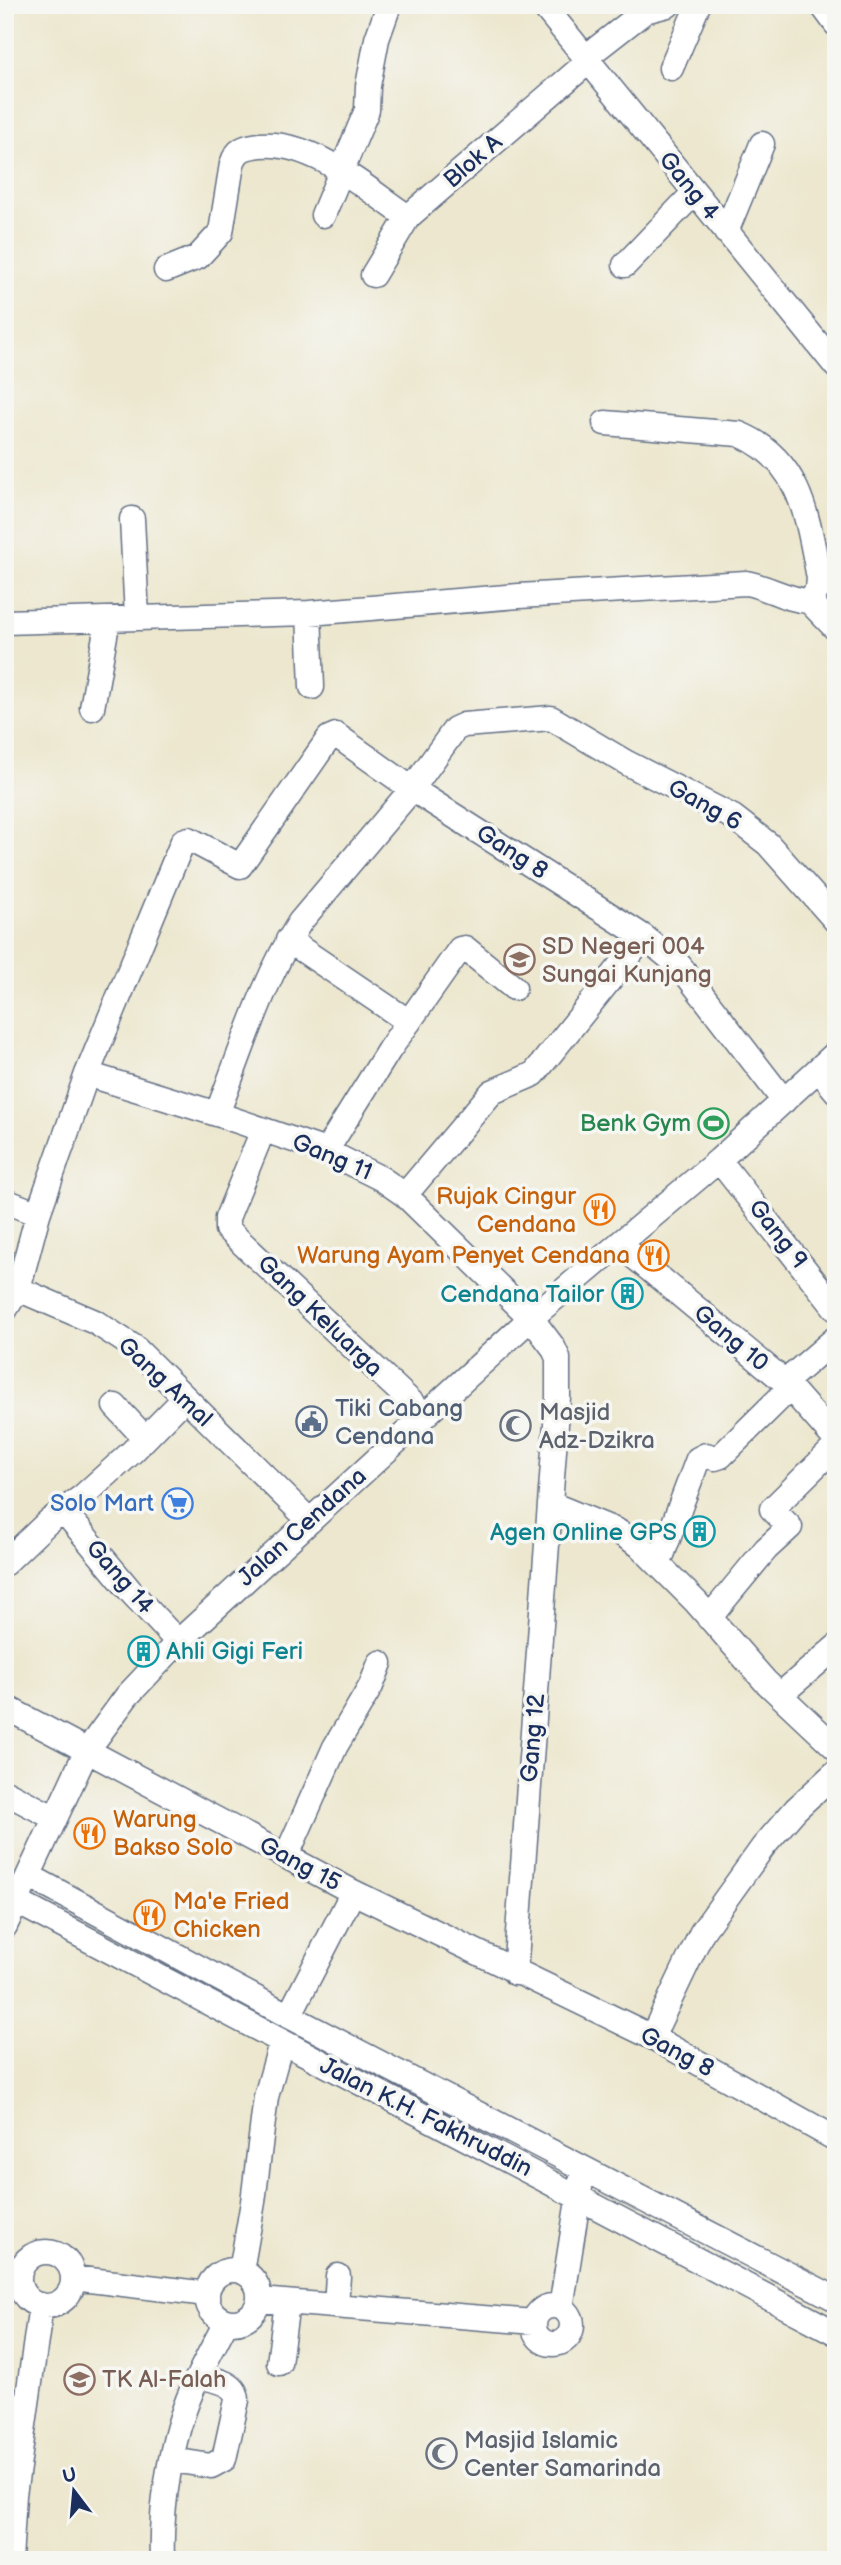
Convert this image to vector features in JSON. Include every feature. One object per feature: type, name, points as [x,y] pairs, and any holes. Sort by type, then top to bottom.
[{"type":"street","points":[[323,215],[367,110],[368,86],[377,39],[389,5]]},
{"type":"street","name":"Gang 4","points":[[543,5],[836,366]]},
{"type":"street","name":"Blok A","points":[[373,275],[408,217],[645,11],[668,5]]},
{"type":"street","points":[[671,68],[698,5]]},
{"type":"street","points":[[166,270],[198,257],[221,232],[230,173],[235,155],[240,149],[271,144],[301,149],[340,171],[408,217]]},
{"type":"street","points":[[726,232],[762,144]]},
{"type":"street","points":[[625,265],[694,193]]},
{"type":"street","points":[[605,423],[739,434],[756,441],[775,455],[807,512],[819,579],[818,589],[809,601]]},
{"type":"street","points":[[132,519],[137,617]]},
{"type":"street","points":[[5,622],[309,613],[519,596],[746,583],[796,600],[809,601],[836,629]]},
{"type":"street","points":[[309,613],[312,687]]},
{"type":"street","points":[[92,708],[108,619]]},
{"type":"street","name":"Gang 6","points":[[412,789],[455,729],[464,725],[551,718],[627,763],[733,817],[768,844],[836,921]]},
{"type":"street","name":"Gang 8","points":[[87,1074],[183,841],[189,839],[237,866],[241,865],[332,736],[338,735],[412,789],[644,937],[680,966],[784,1101]]},
{"type":"street","points":[[217,1114],[288,940],[300,922],[412,789]]},
{"type":"street","points":[[405,1195],[492,1092],[534,1074],[644,937]]},
{"type":"street","points":[[288,940],[409,1022]]},
{"type":"street","points":[[326,1151],[409,1022],[463,947],[514,988]]},
{"type":"street","points":[[827,1061],[836,1091]]},
{"type":"street","name":"Jalan Cendana","points":[[5,1926],[86,1752],[127,1696],[178,1642],[531,1318],[719,1160],[827,1061]]},
{"type":"street","points":[[11,1299],[87,1074]]},
{"type":"street","name":"Gang 11","points":[[87,1074],[326,1151],[382,1179],[405,1195],[531,1318]]},
{"type":"street","name":"Gang Keluarga","points":[[263,1130],[225,1222],[227,1229],[425,1415]]},
{"type":"street","name":"Gang 9","points":[[719,1160],[836,1309]]},
{"type":"street","points":[[5,1201],[38,1214]]},
{"type":"street","name":"Gang 10","points":[[619,1244],[787,1385],[836,1440]]},
{"type":"street","name":"Gang Amal","points":[[11,1299],[95,1322],[134,1347],[310,1521]]},
{"type":"street","name":"Gang 12","points":[[515,1973],[558,1398],[558,1358],[531,1318]]},
{"type":"street","points":[[659,1563],[698,1460],[706,1455],[715,1458],[721,1456],[787,1385],[836,1338]]},
{"type":"street","points":[[5,1563],[63,1510],[82,1497],[185,1398]]},
{"type":"street","points":[[115,1406],[145,1438]]},
{"type":"street","points":[[709,1618],[766,1549],[790,1527],[772,1509],[836,1446]]},
{"type":"street","points":[[551,1504],[617,1531],[639,1545],[659,1563],[780,1695],[836,1748]]},
{"type":"street","name":"Gang 14","points":[[63,1510],[132,1593],[178,1642]]},
{"type":"street","points":[[780,1695],[836,1647]]},
{"type":"street","points":[[286,1857],[335,1747],[371,1686],[380,1663]]},
{"type":"street","name":"Gang 15","points":[[5,1707],[353,1892],[515,1973]]},
{"type":"street","points":[[652,2037],[702,1932],[763,1847],[796,1810],[836,1772]]},
{"type":"street","points":[[5,1792],[55,1818]]},
{"type":"street","name":"Jalan K.H. Fakhruddin","points":[[29,1876],[289,2016],[836,2299]]},
{"type":"street","points":[[289,2016],[353,1892]]},
{"type":"street","name":"Jalan K.H. Fakhruddin","points":[[17,1902],[836,2333]]},
{"type":"street","name":"Gang 8","points":[[515,1973],[652,2037],[836,2139]]},
{"type":"street","points":[[241,2271],[253,2203],[266,2096],[281,2043]]},
{"type":"street","points":[[259,2300],[534,2322],[537,2314],[544,2309],[552,2306],[561,2308],[577,2195],[585,2168]]},
{"type":"street","points":[[54,2253],[71,2267],[73,2278],[70,2290],[63,2300],[52,2305],[41,2305],[30,2301],[23,2293],[12,2271],[33,2255],[54,2253]]},
{"type":"street","points":[[241,2271],[255,2283],[259,2300],[251,2316],[226,2322],[215,2316],[208,2306],[207,2294],[214,2278],[222,2272],[241,2271]]},
{"type":"street","points":[[336,2306],[338,2276]]},
{"type":"street","points":[[73,2278],[207,2294]]},
{"type":"street","points":[[279,2363],[287,2303]]},
{"type":"street","points":[[10,2560],[10,2496],[41,2305]]},
{"type":"street","points":[[162,2560],[164,2516],[172,2460],[192,2390],[226,2322]]},
{"type":"street","points":[[172,2460],[211,2466],[224,2459],[237,2391],[233,2386],[200,2376]]},
{"type":"place","name":"SD Negeri 004 Sungai Kunjang","points":[[519,960]]},
{"type":"place","name":"Benk Gym","points":[[714,1123]]},
{"type":"place","name":"Rujak Cingur Cendana","points":[[599,1210]]},
{"type":"place","name":"Warung Ayam Penyet Cendana","points":[[653,1255]]},
{"type":"place","name":"Cendana Tailor","points":[[627,1294]]},
{"type":"place","name":"Tiki Cabang Cendana","points":[[312,1422]]},
{"type":"place","name":"Masjid Adz-Dzikra","points":[[516,1426]]},
{"type":"place","name":"Solo Mart","points":[[177,1503]]},
{"type":"place","name":"Agen Online GPS","points":[[700,1532]]},
{"type":"place","name":"Ahli Gigi Feri","points":[[143,1651]]},
{"type":"place","name":"Warung Bakso Solo","points":[[90,1833]]},
{"type":"place","name":"Ma'e Fried Chicken","points":[[150,1915]]},
{"type":"place","name":"TK Al-Falah","points":[[79,2379]]},
{"type":"place","name":"Masjid Islamic Center Samarinda","points":[[441,2454]]}]
